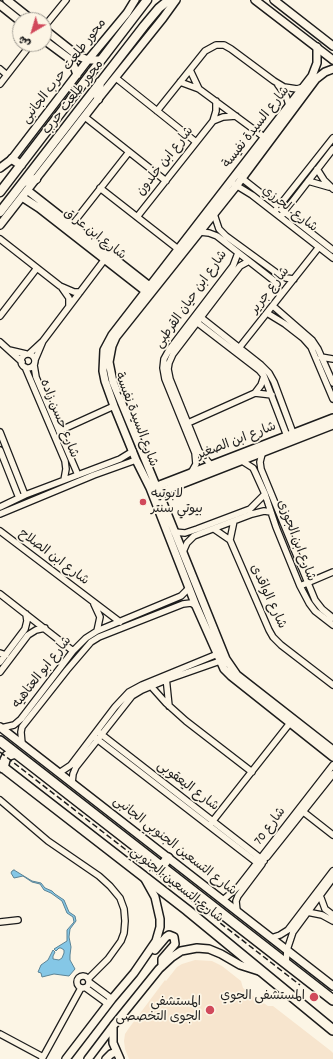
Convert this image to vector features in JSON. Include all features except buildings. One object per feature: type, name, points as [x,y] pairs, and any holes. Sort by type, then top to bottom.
[{"type":"highway","name":"شارع التسعين الجنوبي","points":[[0,741],[333,1000]]},
{"type":"highway","points":[[2,767],[7,756],[15,753]]},
{"type":"highway","name":"شارع التسعين الجنوبي","points":[[2,767],[191,913],[333,1030]]},
{"type":"highway","points":[[162,866],[168,858]]},
{"type":"main road","name":"محور طلعت حرب","points":[[0,192],[147,0]]},
{"type":"main road","name":"محور طلعت حرب","points":[[0,212],[144,26],[159,8],[169,0]]},
{"type":"main road","points":[[134,18],[140,19],[144,26]]},
{"type":"main road","points":[[98,100],[100,82]]},
{"type":"main road","points":[[12,159],[21,165]]},
{"type":"main road","points":[[24,182],[36,179]]},
{"type":"street","points":[[7,0],[22,12]]},
{"type":"street","points":[[52,18],[66,0]]},
{"type":"street","name":"محور طلعت حرب الجانبى","points":[[0,168],[12,159],[136,0]]},
{"type":"street","points":[[0,225],[164,18],[176,0]]},
{"type":"street","points":[[255,0],[333,60]]},
{"type":"street","points":[[274,0],[333,46]]},
{"type":"street","points":[[0,5],[12,15]]},
{"type":"street","points":[[52,35],[74,54],[88,60],[101,60]]},
{"type":"street","points":[[157,111],[208,48],[220,45],[231,49],[284,87],[291,89],[304,87]]},
{"type":"street","points":[[52,46],[71,60],[77,75]]},
{"type":"street","name":"شارع السيدة نفيسة","points":[[239,176],[314,78],[318,63],[317,47]]},
{"type":"street","points":[[0,84],[25,52]]},
{"type":"street","points":[[0,69],[7,75]]},
{"type":"street","name":"شارع السيدة نفيسة","points":[[333,69],[314,78],[304,87],[289,105],[264,137],[214,214],[112,335],[104,350],[103,359],[103,376],[114,406],[136,460],[155,491],[174,532],[221,657],[224,669],[333,757]]},
{"type":"street","points":[[190,70],[199,88]]},
{"type":"street","points":[[116,78],[196,142]]},
{"type":"street","points":[[274,81],[282,90],[289,105]]},
{"type":"street","points":[[180,82],[199,88],[264,137]]},
{"type":"street","points":[[213,121],[216,111],[216,101]]},
{"type":"street","points":[[213,121],[223,117],[236,116]]},
{"type":"street","points":[[85,117],[166,181]]},
{"type":"street","name":"شارع ابن خلدون","points":[[137,217],[213,121]]},
{"type":"street","points":[[282,214],[317,169],[332,146],[333,138]]},
{"type":"street","points":[[276,210],[332,146]]},
{"type":"street","points":[[69,228],[129,152]]},
{"type":"street","points":[[317,169],[332,188]]},
{"type":"street","name":"شارع الجرزي","points":[[239,176],[276,210]]},
{"type":"street","points":[[308,181],[332,188]]},
{"type":"street","name":"شارع السيدة نفيسة","points":[[234,184],[178,249],[116,337],[112,346],[109,362],[113,382],[155,491],[189,588],[196,606],[221,657],[237,675],[333,750]]},
{"type":"street","name":"شارع الجرزي","points":[[234,184],[276,210],[333,250]]},
{"type":"street","points":[[100,188],[178,249]]},
{"type":"street","name":"شارع ابن عراق","points":[[27,190],[105,259],[150,290]]},
{"type":"street","name":"شارع ابن عراق","points":[[22,197],[69,228],[150,290]]},
{"type":"street","points":[[214,214],[219,229],[226,236],[278,274],[286,278],[294,279]]},
{"type":"street","name":"شارع الجرزي","points":[[282,214],[333,258]]},
{"type":"street","points":[[200,232],[213,234],[273,280],[278,287],[280,296]]},
{"type":"street","points":[[0,239],[60,286],[74,292],[80,292]]},
{"type":"street","name":"شارع جرير","points":[[239,348],[319,247]]},
{"type":"street","name":"شارع ابن حيان القرطبى","points":[[197,452],[188,423],[170,379],[168,369],[171,358],[196,318],[233,266],[238,253]]},
{"type":"street","points":[[43,341],[35,362],[30,368],[23,364],[22,358],[43,341],[105,259]]},
{"type":"street","name":"شارع ابن حيان القرطبى","points":[[211,465],[197,452],[165,379],[163,368],[166,354],[240,266],[249,261]]},
{"type":"street","points":[[0,316],[37,268]]},
{"type":"street","points":[[60,286],[68,298],[69,306]]},
{"type":"street","points":[[273,306],[309,336],[318,349],[333,383]]},
{"type":"street","points":[[267,313],[285,324],[303,338],[311,347],[333,399]]},
{"type":"street","points":[[196,318],[239,348],[265,369],[276,386],[290,435]]},
{"type":"street","points":[[196,318],[264,376],[290,435]]},
{"type":"street","name":"شارع حسن زاده","points":[[0,342],[23,364],[65,462],[66,469],[64,480]]},
{"type":"street","name":"شارع حسن زاده","points":[[9,350],[28,354]]},
{"type":"street","points":[[28,354],[34,356],[35,362]]},
{"type":"street","points":[[321,357],[333,359]]},
{"type":"street","name":"شارع حسن زاده","points":[[35,362],[36,377],[78,475]]},
{"type":"street","points":[[329,374],[333,368]]},
{"type":"street","points":[[254,393],[261,385],[264,376]]},
{"type":"street","points":[[188,423],[254,393],[271,392],[276,386]]},
{"type":"street","points":[[59,431],[114,406]]},
{"type":"street","name":"شارع ابن الصغير","points":[[155,491],[191,473],[333,418]]},
{"type":"street","name":"شارع ابن الصغير","points":[[155,491],[262,454],[333,425]]},
{"type":"street","points":[[0,432],[3,452],[18,498]]},
{"type":"street","points":[[0,507],[25,495],[120,459],[133,451]]},
{"type":"street","points":[[3,452],[25,495]]},
{"type":"street","points":[[191,473],[196,464],[197,452]]},
{"type":"street","name":"شارع ابن الجوزى","points":[[262,454],[260,462],[261,470],[318,606],[333,618]]},
{"type":"street","points":[[0,514],[136,460]]},
{"type":"street","name":"شارع ابن الجوزى","points":[[242,461],[253,468],[265,494],[300,586],[312,608],[333,626]]},
{"type":"street","points":[[174,532],[198,532],[214,529],[234,521],[251,512],[265,494]]},
{"type":"street","points":[[182,552],[191,538],[198,532],[251,512],[271,512]]},
{"type":"street","points":[[214,529],[230,540],[234,521]]},
{"type":"street","name":"شارع ابن الصلاح","points":[[0,530],[120,622]]},
{"type":"street","name":"شارع الواقدى","points":[[230,540],[272,635],[281,645],[333,685]]},
{"type":"street","points":[[300,586],[333,572]]},
{"type":"street","name":"شارع ابو العتاهيه","points":[[0,727],[14,725],[21,719],[73,650],[83,640],[97,632],[181,596],[189,588]]},
{"type":"street","points":[[0,594],[73,650]]},
{"type":"street","name":"شارع ابن الصلاح","points":[[93,602],[100,617],[97,632]]},
{"type":"street","name":"شارع ابو العتاهيه","points":[[22,744],[22,727],[90,642],[99,637],[183,604],[191,603],[196,606]]},
{"type":"street","points":[[0,662],[3,654],[25,629],[27,621],[26,614]]},
{"type":"street","points":[[0,672],[28,635],[36,630],[45,628]]},
{"type":"street","points":[[72,783],[74,770],[115,707],[131,694],[149,685],[221,657]]},
{"type":"street","points":[[166,678],[169,706]]},
{"type":"street","points":[[149,685],[186,721],[252,772]]},
{"type":"street","points":[[212,823],[290,723]]},
{"type":"street","name":"شارع التسعين الجنوبي الجانبى","points":[[0,727],[333,986]]},
{"type":"street","points":[[59,773],[71,765],[97,735]]},
{"type":"street","name":"شارع اليعقوبى","points":[[97,735],[261,862]]},
{"type":"street","name":"شارع 70","points":[[237,911],[236,901],[238,896],[261,862],[333,765]]},
{"type":"street","name":"شارع 70","points":[[301,810],[333,774]]},
{"type":"street","points":[[0,800],[48,841],[99,876],[110,886],[120,898],[124,909],[125,921],[124,933],[121,941],[108,960],[86,984],[43,1058],[0,1034]]},
{"type":"street","points":[[301,810],[333,835]]},
{"type":"street","name":"شارع 70","points":[[223,900],[239,886],[261,862]]},
{"type":"street","points":[[286,964],[287,950],[293,932],[333,871]]},
{"type":"street","points":[[66,1059],[110,1001],[147,956],[159,934],[160,919],[155,897],[144,877]]},
{"type":"street","points":[[271,938],[288,930],[333,878]]},
{"type":"street","points":[[318,894],[325,908],[333,916]]},
{"type":"street","points":[[307,912],[322,915],[333,922]]},
{"type":"street","points":[[0,922],[18,920]]},
{"type":"street","points":[[147,956],[154,951],[166,937],[169,935],[172,936],[175,940],[175,944],[162,959],[162,966]]},
{"type":"street","points":[[88,1059],[162,966],[181,951],[191,948],[202,948],[215,951],[248,968],[262,972]]},
{"type":"street","points":[[86,984],[110,1001]]},
{"type":"street","points":[[113,1026],[112,1037],[116,1052],[120,1059]]},
{"type":"street","points":[[106,1059],[111,1054],[116,1052]]},
{"type":"shaded area","name":"المستشفى الجوى التخصصى","points":[[195,960],[212,961],[222,966],[241,981],[243,988],[253,996],[268,1006],[273,1006],[331,1051],[333,1053],[333,1059],[129,1059],[124,1041],[125,1034],[129,1028],[165,980],[166,981],[177,967]]},
{"type":"water","points":[[14,870],[32,881],[41,883],[45,888],[52,891],[64,900],[69,912],[75,916],[76,921],[70,929],[69,937],[71,947],[70,960],[75,969],[69,976],[54,974],[42,977],[41,973],[38,972],[41,965],[48,960],[53,950],[55,952],[53,959],[59,960],[62,958],[64,950],[59,948],[56,951],[54,949],[67,941],[67,930],[74,922],[73,917],[67,913],[62,901],[44,890],[40,884],[32,882],[23,876],[14,878],[11,873]]},
{"type":"railway","points":[[0,752],[300,985]]},
{"type":"place","name":"لابوتيه بيوتي سنتر","points":[[143,502]]},
{"type":"place","name":"المستشفى الجوي","points":[[314,997]]},
{"type":"place","name":"المستشفى الجوى التخصصى","points":[[210,1010]]}]
